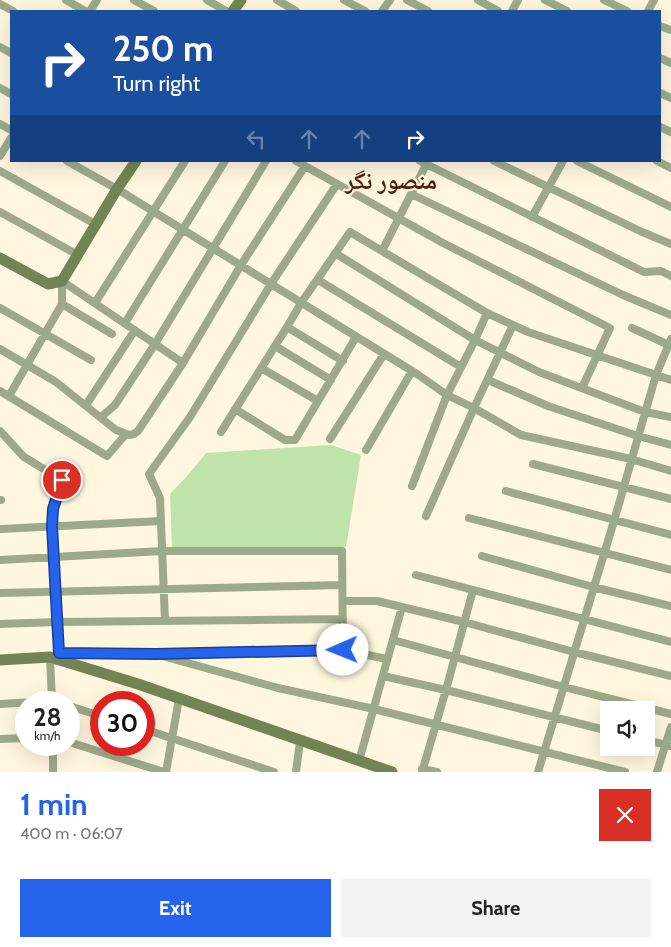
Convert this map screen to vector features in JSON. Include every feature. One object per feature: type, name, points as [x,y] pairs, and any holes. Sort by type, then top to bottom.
[{"type":"street","points":[[66,0],[84,10]]},
{"type":"street","points":[[134,0],[152,10]]},
{"type":"street","points":[[207,0],[224,10]]},
{"type":"street","points":[[277,0],[294,10]]},
{"type":"street","points":[[344,0],[362,10]]},
{"type":"street","points":[[408,0],[426,10]]},
{"type":"street","points":[[478,0],[496,10]]},
{"type":"street","points":[[545,0],[565,10]]},
{"type":"street","points":[[604,0],[624,10]]},
{"type":"street","points":[[0,4],[11,10]]},
{"type":"street","points":[[0,156],[10,140]]},
{"type":"street","points":[[69,162],[118,189],[412,371],[447,395],[521,435],[631,459],[671,471]]},
{"type":"street","points":[[9,396],[62,304],[62,281],[134,162]]},
{"type":"street","points":[[95,303],[183,162]]},
{"type":"street","points":[[124,323],[224,162]]},
{"type":"street","points":[[101,417],[116,405],[265,162]]},
{"type":"street","points":[[298,162],[443,243],[610,328],[582,388]]},
{"type":"street","points":[[382,251],[425,162],[644,272],[661,271],[671,276]]},
{"type":"street","points":[[496,162],[671,244]]},
{"type":"street","points":[[532,216],[562,162]]},
{"type":"street","points":[[579,162],[671,207]]},
{"type":"street","points":[[659,162],[671,168]]},
{"type":"street","points":[[0,349],[56,382],[116,430],[126,434],[134,434],[138,431],[183,363],[241,265],[305,166]]},
{"type":"street","points":[[0,171],[97,225]]},
{"type":"street","points":[[166,620],[160,498],[149,474],[190,417],[271,284],[337,184]]},
{"type":"street","points":[[411,194],[623,295],[671,315]]},
{"type":"street","points":[[0,212],[78,255]]},
{"type":"street","points":[[221,432],[301,303],[350,232],[487,313],[528,332],[671,380]]},
{"type":"street","points":[[335,253],[476,340],[539,372],[645,412],[671,417]]},
{"type":"street","points":[[0,258],[48,284],[62,281],[183,363]]},
{"type":"street","points":[[318,280],[461,367]]},
{"type":"street","points":[[62,304],[112,334]]},
{"type":"street","points":[[0,308],[91,360]]},
{"type":"street","points":[[412,486],[447,395],[476,340],[487,313]]},
{"type":"street","points":[[426,516],[513,325]]},
{"type":"street","points":[[287,326],[343,361]]},
{"type":"street","points":[[538,772],[656,375],[670,343],[632,328]]},
{"type":"street","points":[[86,405],[135,330]]},
{"type":"street","points":[[235,409],[285,440],[295,440],[356,337]]},
{"type":"street","points":[[275,346],[331,380]]},
{"type":"street","points":[[330,440],[384,354]]},
{"type":"street","points":[[261,368],[318,401]]},
{"type":"street","points":[[366,450],[412,371]]},
{"type":"street","points":[[488,380],[548,406],[671,445]]},
{"type":"street","points":[[0,391],[108,456],[126,434]]},
{"type":"street","points":[[1,434],[24,457],[62,480],[53,509],[52,526],[58,622],[54,691]]},
{"type":"street","points":[[533,464],[671,499]]},
{"type":"street","points":[[506,492],[671,535]]},
{"type":"street","points":[[468,518],[671,570]]},
{"type":"street","points":[[0,529],[161,521]]},
{"type":"street","points":[[0,560],[162,551],[342,551],[343,650]]},
{"type":"street","points":[[482,556],[671,606]]},
{"type":"street","points":[[416,575],[671,642]]},
{"type":"street","points":[[0,593],[342,585]]},
{"type":"street","points":[[437,772],[422,771],[446,690],[472,590]]},
{"type":"street","points":[[343,601],[377,601],[671,676]]},
{"type":"street","points":[[359,761],[402,607]]},
{"type":"street","points":[[0,624],[166,620],[343,619]]},
{"type":"street","points":[[393,640],[671,714]]},
{"type":"street","points":[[0,660],[343,650],[387,659]]},
{"type":"street","points":[[156,654],[278,688],[374,709],[625,772]]},
{"type":"street","points":[[56,657],[392,772]]},
{"type":"street","points":[[383,676],[600,729]]},
{"type":"street","points":[[80,745],[165,772],[179,699]]},
{"type":"street","points":[[0,704],[15,703]]},
{"type":"street","points":[[657,772],[668,746],[671,727]]},
{"type":"street","points":[[155,732],[274,772]]},
{"type":"street","points":[[0,739],[15,738]]},
{"type":"street","points":[[296,772],[300,740]]},
{"type":"street","points":[[655,742],[668,746]]},
{"type":"street","points":[[53,756],[53,772]]},
{"type":"green space","points":[[331,445],[361,455],[346,547],[172,547],[170,494],[206,453]]},
{"type":"district","name":"منصور نگر","points":[[391,180]]},
{"type":"route","points":[[62,480],[53,509],[52,526],[59,653],[156,654],[343,650]]}]
